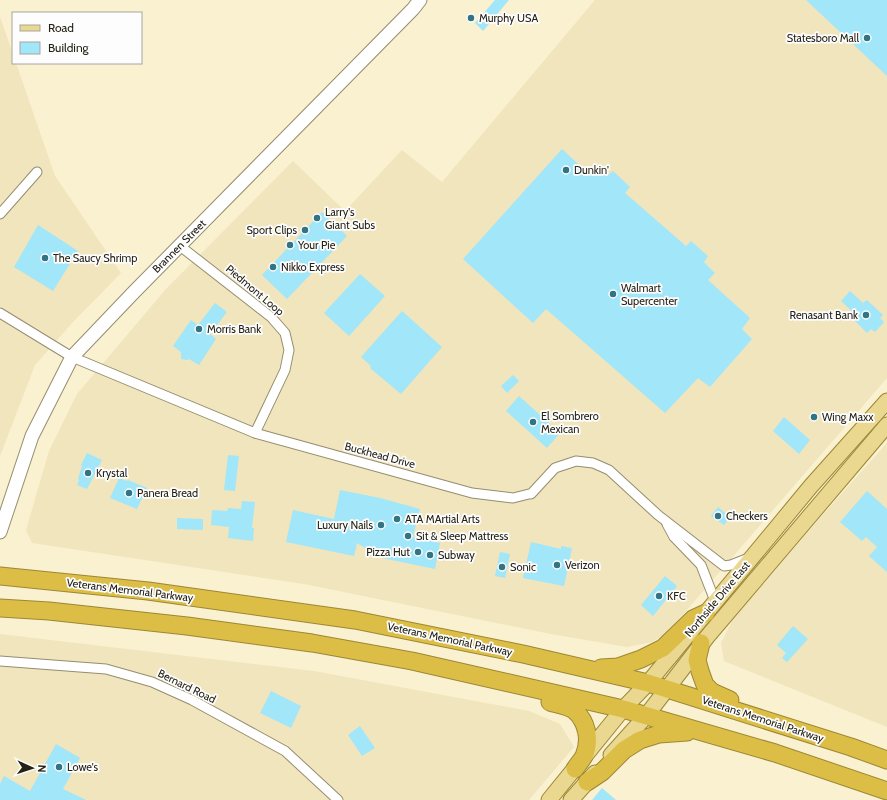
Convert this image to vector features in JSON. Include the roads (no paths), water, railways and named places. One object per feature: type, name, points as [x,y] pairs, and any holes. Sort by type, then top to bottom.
[{"type":"highway","name":"Veterans Memorial Parkway","points":[[0,576],[148,591],[354,620],[522,654],[666,688],[851,747],[887,760]]},
{"type":"highway","points":[[586,668],[618,667],[641,659],[663,648],[693,619],[710,607]]},
{"type":"highway","points":[[0,608],[49,611],[187,626],[312,643],[412,661],[623,709],[775,753],[887,791]]},
{"type":"highway","points":[[702,643],[697,660],[705,685],[712,692],[722,698],[785,717],[887,754]]},
{"type":"highway","points":[[412,661],[489,687],[573,709],[581,718],[586,728],[588,740],[584,755],[575,768]]},
{"type":"highway","points":[[587,782],[602,772],[624,750],[640,740],[659,734],[705,733]]},
{"type":"main road","name":"Northside Drive East","points":[[549,800],[623,709],[648,683],[811,486],[887,401]]},
{"type":"main road","name":"Northside Drive East","points":[[572,800],[646,716],[702,643],[887,425]]},
{"type":"street","name":"Brannen Street","points":[[0,532],[32,436],[72,357],[413,9],[420,0]]},
{"type":"street","points":[[0,214],[37,172]]},
{"type":"street","name":"Piedmont Loop","points":[[180,246],[272,317],[285,333],[289,350],[285,370],[255,433]]},
{"type":"street","name":"Buckhead Drive","points":[[0,313],[72,357],[255,433],[472,493],[513,498],[531,494],[555,468],[576,461],[593,463],[609,470],[664,520],[724,566],[752,557]]},
{"type":"street","name":"Buckhead Drive","points":[[664,520],[674,537],[701,565],[710,607]]},
{"type":"street","name":"Bernard Road","points":[[0,661],[106,669],[152,682],[192,700],[285,751],[338,800]]},
{"type":"place","name":"Murphy USA","points":[[471,18]]},
{"type":"place","name":"Statesboro Mall","points":[[867,38]]},
{"type":"place","name":"Dunkin'","points":[[566,170]]},
{"type":"place","name":"Larry's Giant Subs","points":[[317,218]]},
{"type":"place","name":"Sport Clips","points":[[305,230]]},
{"type":"place","name":"Your Pie","points":[[290,245]]},
{"type":"place","name":"The Saucy Shrimp","points":[[45,258]]},
{"type":"place","name":"Nikko Express","points":[[273,267]]},
{"type":"place","name":"Walmart Supercenter","points":[[613,294]]},
{"type":"place","name":"Renasant Bank","points":[[866,315]]},
{"type":"place","name":"Morris Bank","points":[[199,329]]},
{"type":"place","name":"Wing Maxx","points":[[814,417]]},
{"type":"place","name":"El Sombrero Mexican","points":[[533,422]]},
{"type":"place","name":"Krystal","points":[[88,473]]},
{"type":"place","name":"Panera Bread","points":[[129,493]]},
{"type":"place","name":"Checkers","points":[[718,516]]},
{"type":"place","name":"ATA MArtial Arts","points":[[397,519]]},
{"type":"place","name":"Luxury Nails","points":[[381,525]]},
{"type":"place","name":"Sit & Sleep Mattress","points":[[408,536]]},
{"type":"place","name":"Pizza Hut","points":[[418,552]]},
{"type":"place","name":"Subway","points":[[430,555]]},
{"type":"place","name":"Verizon","points":[[557,565]]},
{"type":"place","name":"Sonic","points":[[502,567]]},
{"type":"place","name":"KFC","points":[[659,596]]},
{"type":"place","name":"Lowe's","points":[[59,767]]}]
